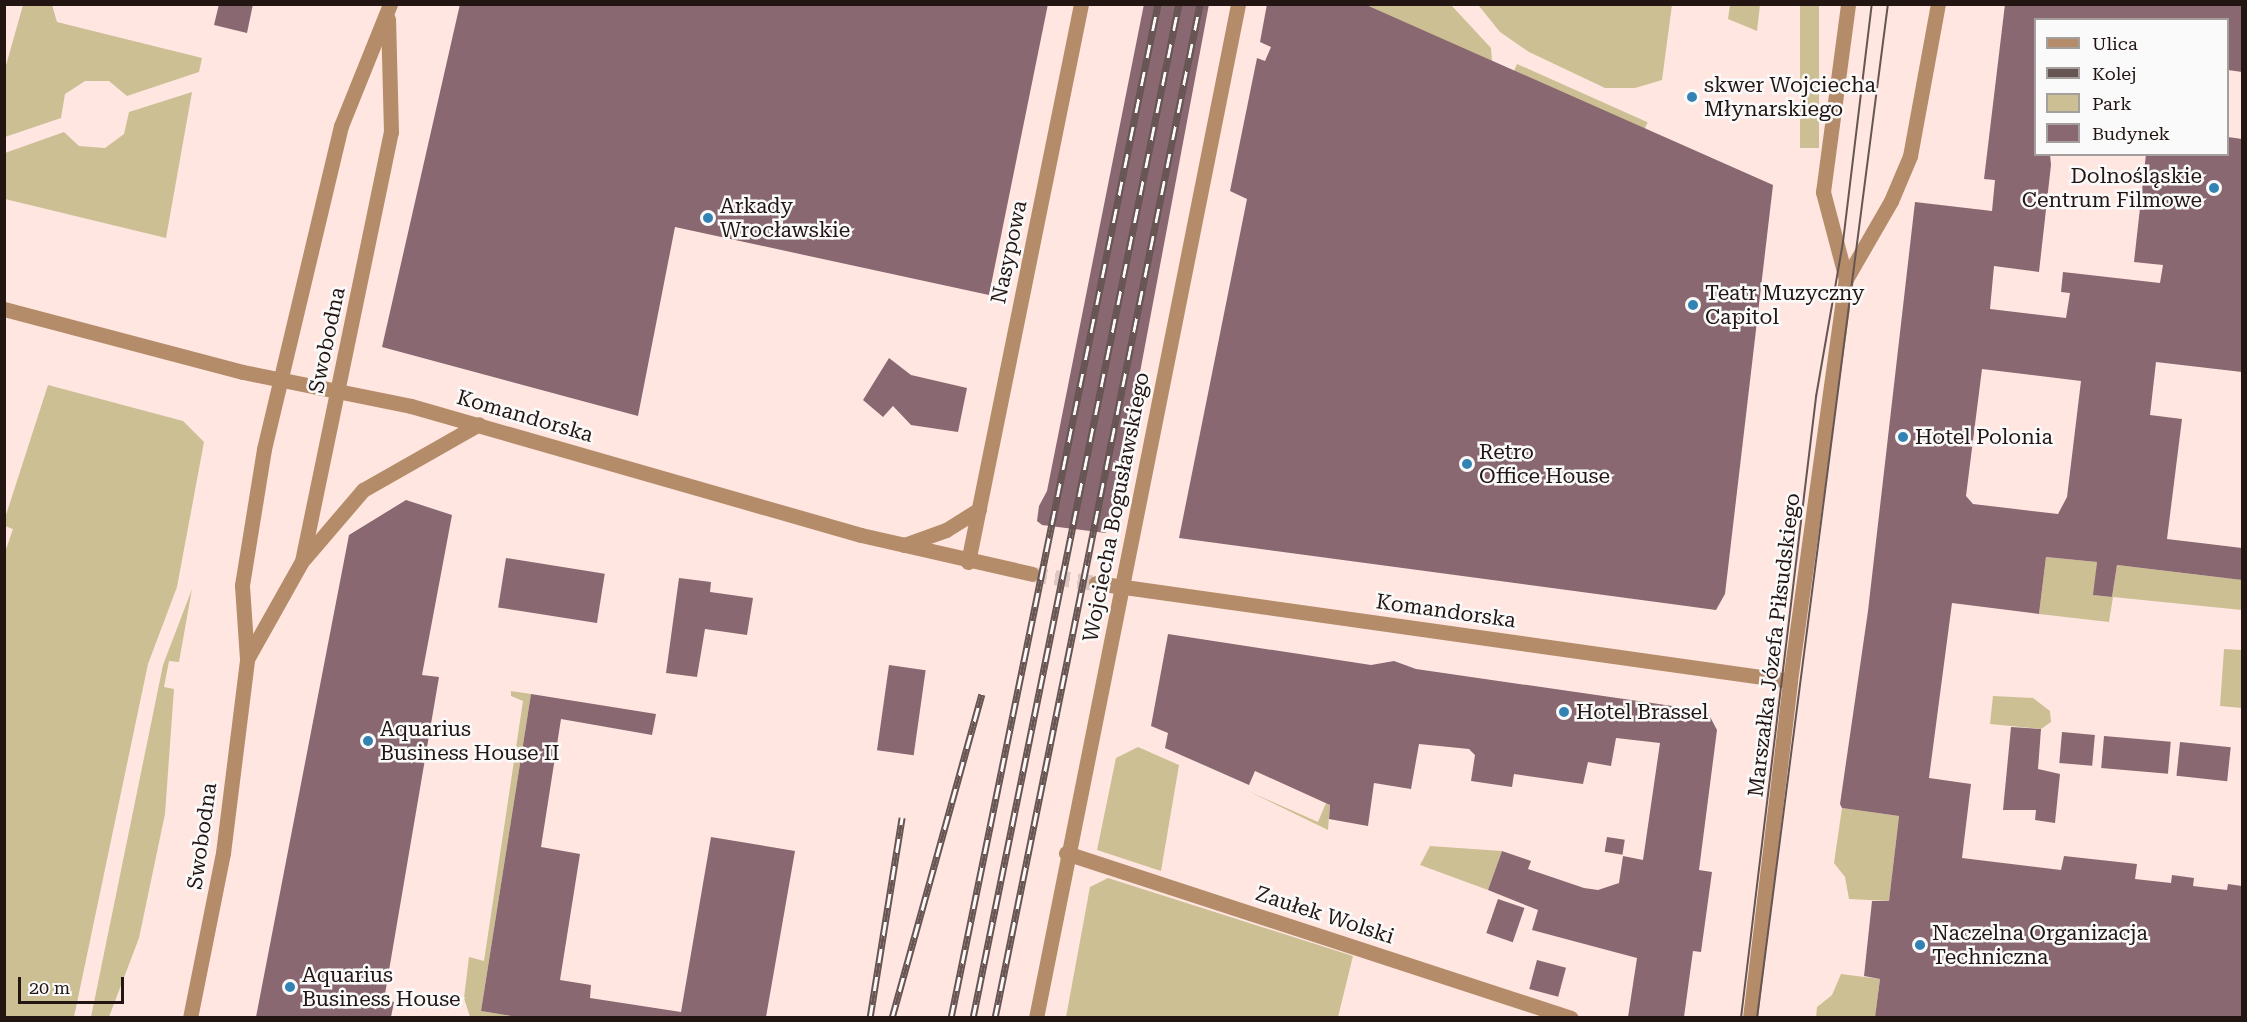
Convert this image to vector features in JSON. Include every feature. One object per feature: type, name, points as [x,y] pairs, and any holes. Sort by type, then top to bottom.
[{"type":"street","name":"Nasypowa","points":[[968,562],[1081,4]]},
{"type":"street","name":"Wojciecha Bogusławskiego","points":[[1036,1017],[1066,853],[1122,587],[1238,4]]},
{"type":"street","name":"Marszałka Józefa Piłsudskiego","points":[[1846,279],[1823,192],[1848,4]]},
{"type":"street","name":"Marszałka Józefa Piłsudskiego","points":[[1750,1017],[1790,681],[1846,279],[1891,201],[1910,156],[1938,4]]},
{"type":"street","name":"Swobodna","points":[[190,1017],[223,853],[247,659],[242,585],[264,449],[341,126],[389,10]]},
{"type":"street","name":"Swobodna","points":[[247,659],[302,561],[391,132],[389,10]]},
{"type":"street","name":"Komandorska","points":[[4,309],[282,381],[338,391],[479,424],[903,546],[968,562],[1032,574]]},
{"type":"street","points":[[302,561],[363,490],[479,424]]},
{"type":"street","points":[[903,546],[946,530],[979,509]]},
{"type":"street","name":"Komandorska","points":[[1096,583],[1790,681]]},
{"type":"street","name":"Zaułek Wolski","points":[[1066,853],[1571,1017]]},
{"type":"green space","points":[[23,5],[52,5],[57,22],[202,58],[199,72],[127,96],[109,81],[85,81],[65,94],[61,118],[5,137],[5,69]]},
{"type":"green space","points":[[1364,5],[1451,5],[1491,48],[1492,61]]},
{"type":"green space","points":[[1672,5],[1662,80],[1635,88],[1605,88],[1529,52],[1500,32],[1479,6]]},
{"type":"green space","points":[[1730,5],[1760,5],[1757,31],[1728,19]]},
{"type":"green space","points":[[1800,5],[1819,5],[1819,148],[1800,148]]},
{"type":"green space","points":[[1517,64],[1648,122],[1644,130],[1513,72]]},
{"type":"green space","points":[[192,92],[166,238],[5,199],[5,153],[64,132],[79,146],[105,148],[124,134],[129,112]]},
{"type":"green space","points":[[48,385],[183,421],[204,442],[177,587],[148,664],[74,1017],[5,1017],[4,555],[13,529],[5,526],[5,518]]},
{"type":"green space","points":[[2046,557],[2097,562],[2094,595],[2112,597],[2117,565],[2242,580],[2242,610],[2113,597],[2109,622],[2039,614]]},
{"type":"green space","points":[[192,589],[179,662],[169,661],[164,687],[174,689],[165,814],[139,938],[109,1017],[91,1017],[163,665]]},
{"type":"green space","points":[[2224,649],[2242,650],[2242,708],[2220,706]]},
{"type":"green space","points":[[511,691],[531,694],[481,1011],[517,1017],[470,1017],[464,998],[469,957],[484,961],[523,701],[511,696]]},
{"type":"green space","points":[[1993,696],[2033,698],[2050,711],[2051,722],[2041,729],[1990,724]]},
{"type":"green space","points":[[1138,747],[1179,765],[1161,871],[1097,850],[1116,758]]},
{"type":"green space","points":[[1248,791],[1318,822],[1326,803],[1330,805],[1328,830]]},
{"type":"green space","points":[[1842,808],[1899,816],[1889,901],[1849,899],[1845,877],[1834,863]]},
{"type":"green space","points":[[1430,846],[1502,851],[1488,890],[1420,865]]},
{"type":"green space","points":[[1108,878],[1353,956],[1338,1017],[1066,1017],[1090,887]]},
{"type":"green space","points":[[1841,974],[1880,979],[1875,1017],[1816,1018],[1817,1007],[1832,995]]},
{"type":"building","points":[[219,4],[253,4],[247,33],[214,25]]},
{"type":"building","name":"Arkady Wrocławskie","points":[[460,4],[1048,4],[989,295],[675,227],[638,416],[382,347]]},
{"type":"building","points":[[1144,4],[1209,4],[1115,506],[1106,533],[1042,525],[1037,521],[1039,506],[1047,491]]},
{"type":"building","points":[[1267,4],[1364,4],[1773,185],[1725,594],[1716,610],[1179,538],[1247,199],[1230,191],[1257,58],[1265,61],[1271,47],[1260,42]]},
{"type":"building","points":[[2005,4],[2242,4],[2242,72],[2229,70],[2229,18],[2034,18],[2034,156],[2050,156],[2051,165],[2039,272],[1994,266],[1990,309],[2066,318],[2070,293],[2061,292],[2063,272],[2160,283],[2163,265],[2134,262],[2146,156],[2229,156],[2229,137],[2242,139],[2242,372],[2156,362],[2150,415],[2182,419],[2167,539],[2242,548],[2242,580],[2117,565],[2112,597],[2093,595],[2097,562],[2046,557],[2039,614],[1952,603],[1929,778],[1971,784],[1962,858],[2061,870],[2064,856],[2137,864],[2135,879],[2171,883],[2172,875],[2194,878],[2193,886],[2227,890],[2228,884],[2242,886],[2242,1017],[1875,1017],[1880,979],[1864,976],[1872,901],[1889,901],[1899,816],[1842,808],[1840,804],[1868,611],[1915,202],[1992,211],[1995,180],[1984,179]],"holes":[[[1982,369],[2081,381],[2067,497],[2058,514],[1973,504],[1966,496]]]},
{"type":"building","points":[[889,358],[911,375],[967,388],[958,432],[911,425],[893,406],[883,417],[863,400]]},
{"type":"building","name":"Aquarius Business House II","points":[[406,500],[452,515],[422,675],[439,677],[384,1000],[394,1002],[391,1017],[256,1017],[349,535]]},
{"type":"building","points":[[506,558],[605,574],[597,623],[498,607]]},
{"type":"building","points":[[679,578],[711,582],[710,592],[753,598],[747,635],[705,629],[697,677],[666,673]]},
{"type":"building","points":[[1168,634],[1371,665],[1394,661],[1416,669],[1707,711],[1717,730],[1699,870],[1712,872],[1701,952],[1693,951],[1684,1017],[1628,1017],[1637,958],[1532,930],[1538,910],[1488,890],[1502,851],[1531,861],[1528,869],[1584,888],[1598,890],[1619,883],[1623,856],[1643,860],[1660,743],[1616,738],[1611,766],[1588,762],[1583,784],[1514,774],[1512,787],[1471,781],[1475,755],[1469,749],[1419,744],[1411,789],[1374,783],[1368,826],[1329,819],[1330,805],[1255,771],[1249,785],[1165,748],[1168,733],[1151,726]]},
{"type":"building","points":[[889,665],[926,670],[914,755],[877,750]]},
{"type":"building","points":[[531,694],[656,714],[652,735],[561,719],[541,847],[580,854],[560,980],[591,985],[590,998],[681,1012],[711,837],[795,851],[766,1017],[517,1017],[481,1011]]},
{"type":"building","points":[[2011,727],[2041,729],[2038,769],[2060,774],[2055,823],[2035,820],[2036,810],[2003,810]]},
{"type":"building","points":[[2062,732],[2095,735],[2092,766],[2059,763]]},
{"type":"building","points":[[2104,736],[2171,742],[2168,774],[2101,768]]},
{"type":"building","points":[[2180,742],[2231,747],[2227,781],[2176,776]]},
{"type":"building","points":[[1607,837],[1625,840],[1622,855],[1605,852]]},
{"type":"building","points":[[1498,899],[1524,908],[1513,942],[1486,933]]},
{"type":"building","points":[[1537,960],[1566,968],[1558,997],[1529,989]]},
{"type":"tunnel","points":[[1032,574],[1096,583]]},
{"type":"tram line","points":[[1741,1018],[1816,397],[1843,242],[1872,4]]},
{"type":"tram line","points":[[1757,1018],[1888,4]]},
{"type":"railway","points":[[951,1018],[1158,4]]},
{"type":"railway","points":[[973,1018],[1179,4]]},
{"type":"railway","points":[[995,1018],[1200,4]]},
{"type":"railway","points":[[892,1018],[982,694]]},
{"type":"railway","points":[[870,1018],[902,818]]},
{"type":"place","name":"skwer Wojciecha Młynarskiego","points":[[1692,97]]},
{"type":"place","name":"Dolnośląskie Centrum Filmowe","points":[[2214,188]]},
{"type":"place","name":"Arkady Wrocławskie","points":[[708,218]]},
{"type":"place","name":"Teatr Muzyczny Capitol","points":[[1693,305]]},
{"type":"place","name":"Hotel Polonia","points":[[1903,437]]},
{"type":"place","name":"Retro Office House","points":[[1467,464]]},
{"type":"place","name":"Hotel Brassel","points":[[1564,712]]},
{"type":"place","name":"Aquarius Business House II","points":[[368,741]]},
{"type":"place","name":"Naczelna Organizacja Techniczna","points":[[1920,945]]},
{"type":"place","name":"Aquarius Business House","points":[[290,987]]}]
